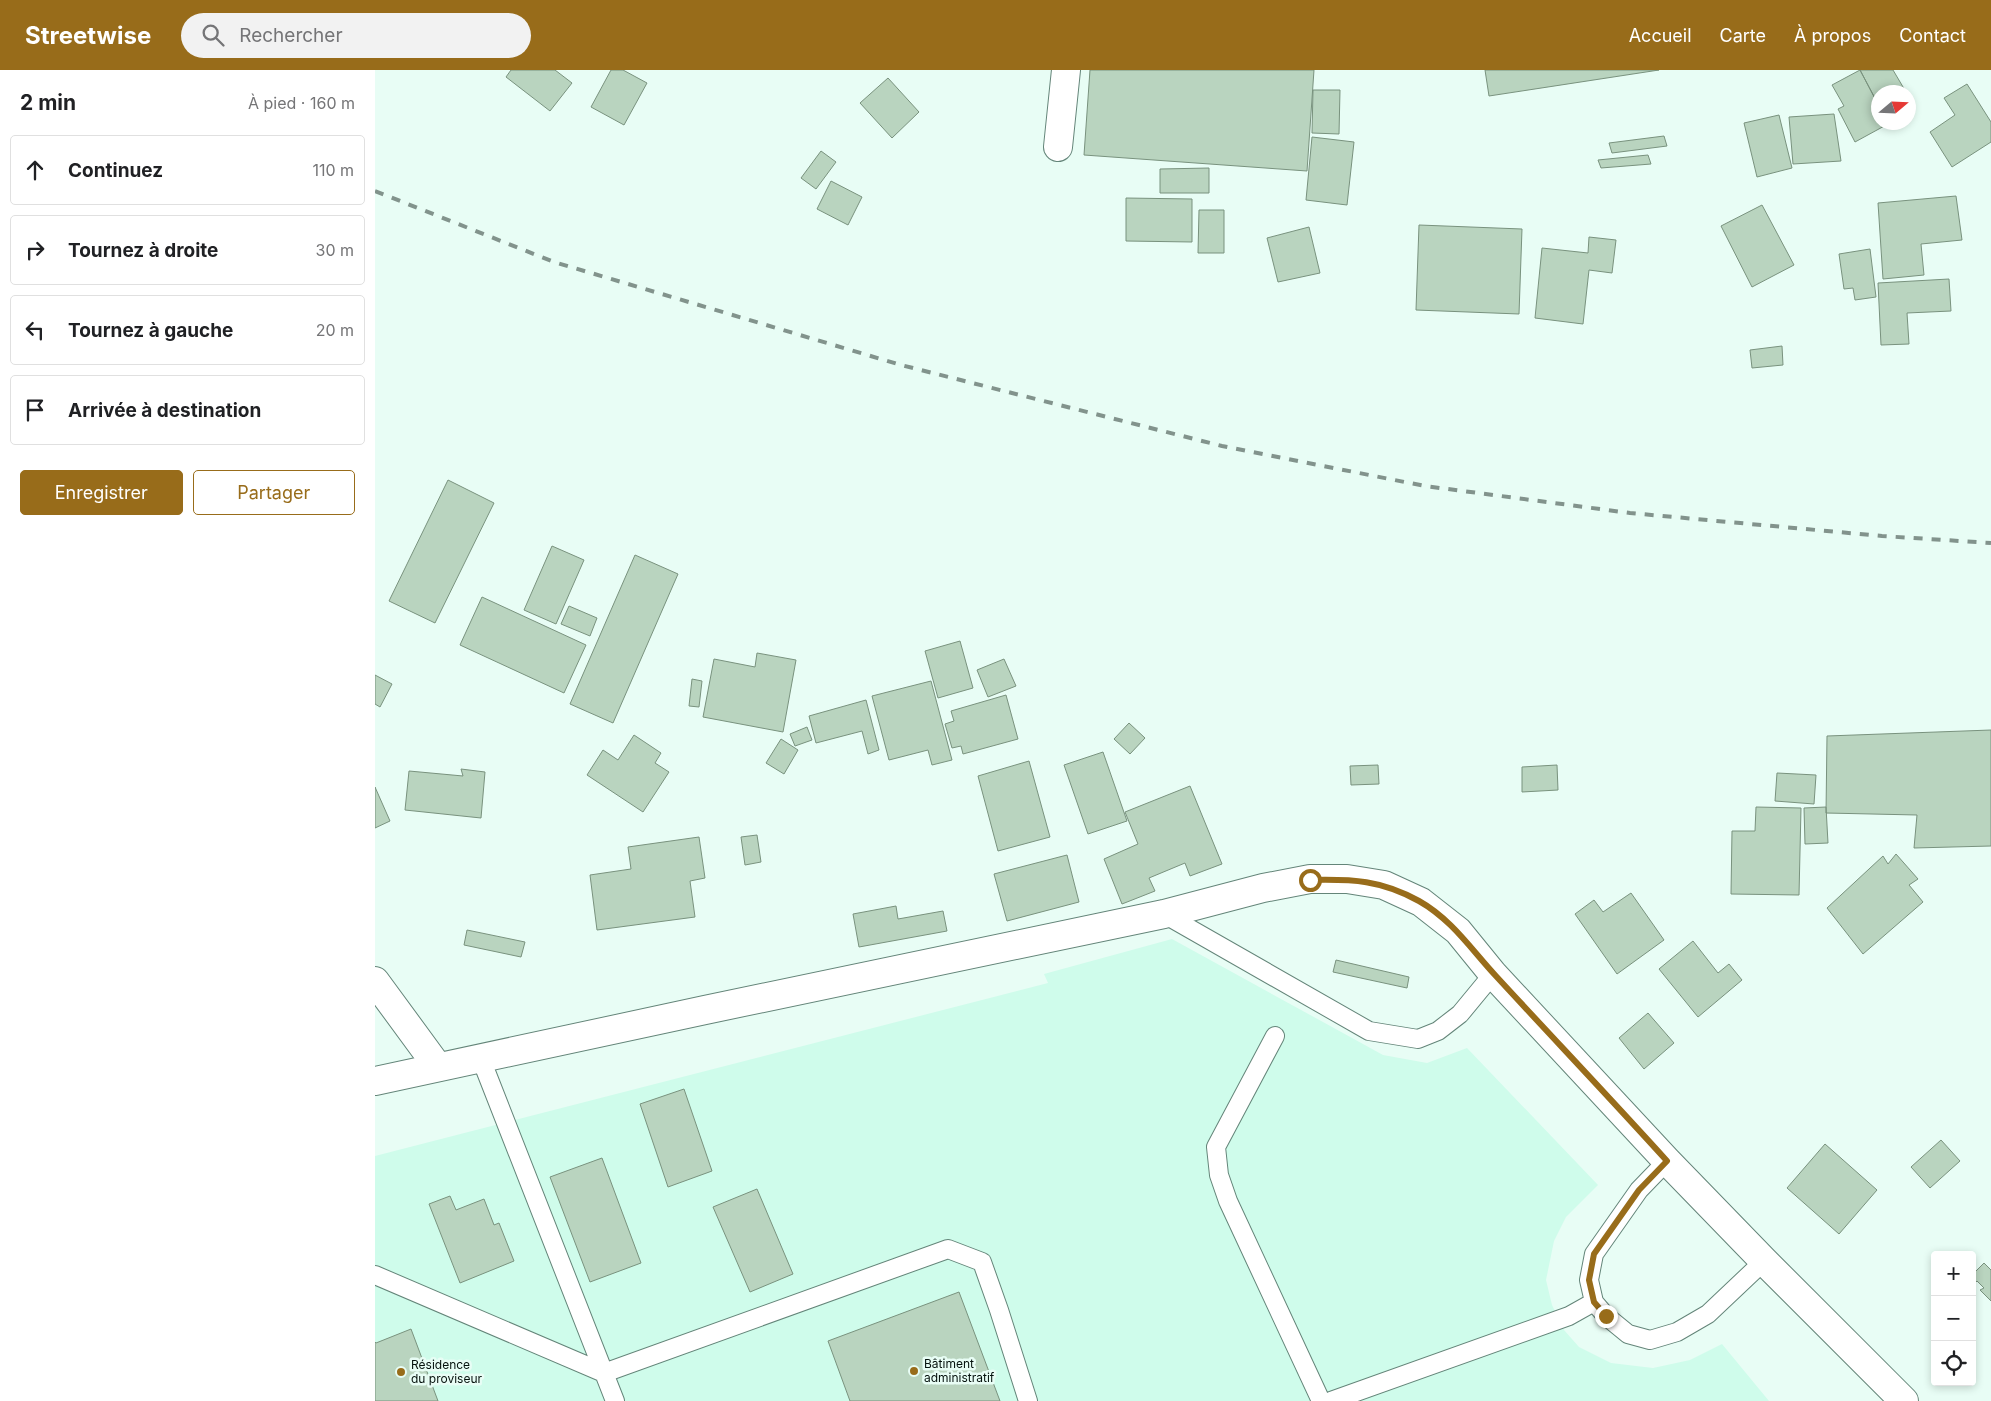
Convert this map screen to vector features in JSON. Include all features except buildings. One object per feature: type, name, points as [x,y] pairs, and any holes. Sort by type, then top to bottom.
[{"type":"street","points":[[1059,147],[1066,70]]},
{"type":"street","points":[[375,1082],[705,1010],[1164,914],[1263,888],[1310,880],[1347,879],[1384,885],[1421,902],[1459,932],[1493,974],[1667,1161],[1904,1401]]},
{"type":"street","points":[[375,981],[439,1067]]},
{"type":"lane","points":[[1164,914],[1369,1031],[1418,1039],[1438,1031],[1460,1014],[1493,974]]},
{"type":"lane","points":[[1275,1036],[1216,1147],[1219,1175],[1228,1201],[1321,1401]]},
{"type":"lane","points":[[481,1059],[615,1401]]},
{"type":"lane","points":[[1667,1161],[1639,1190],[1594,1254],[1589,1280],[1594,1302],[1606,1316],[1628,1334],[1651,1340],[1677,1332],[1708,1314],[1737,1289],[1764,1261]]},
{"type":"lane","points":[[375,1275],[604,1373],[948,1249],[981,1262],[999,1310],[1028,1401]]},
{"type":"lane","points":[[1331,1401],[1569,1316],[1594,1302]]},
{"type":"shaded area","points":[[1172,939],[1383,1055],[1427,1063],[1467,1048],[1598,1185],[1566,1217],[1554,1241],[1546,1280],[1552,1305],[1564,1330],[1579,1347],[1611,1363],[1653,1368],[1690,1360],[1722,1344],[1769,1401],[375,1401],[375,1156],[1048,983],[1044,974]]},
{"type":"railway","points":[[375,191],[554,262],[901,365],[1222,446],[1425,486],[1630,513],[1882,536],[1991,543]]},
{"type":"place","name":"Bâtiment administratif","points":[[914,1371]]},
{"type":"place","name":"Résidence du proviseur","points":[[401,1372]]},
{"type":"route","points":[[1310,880],[1347,879],[1384,885],[1421,902],[1459,932],[1493,974],[1667,1161],[1639,1190],[1594,1254],[1589,1280],[1594,1302],[1606,1316]]}]
